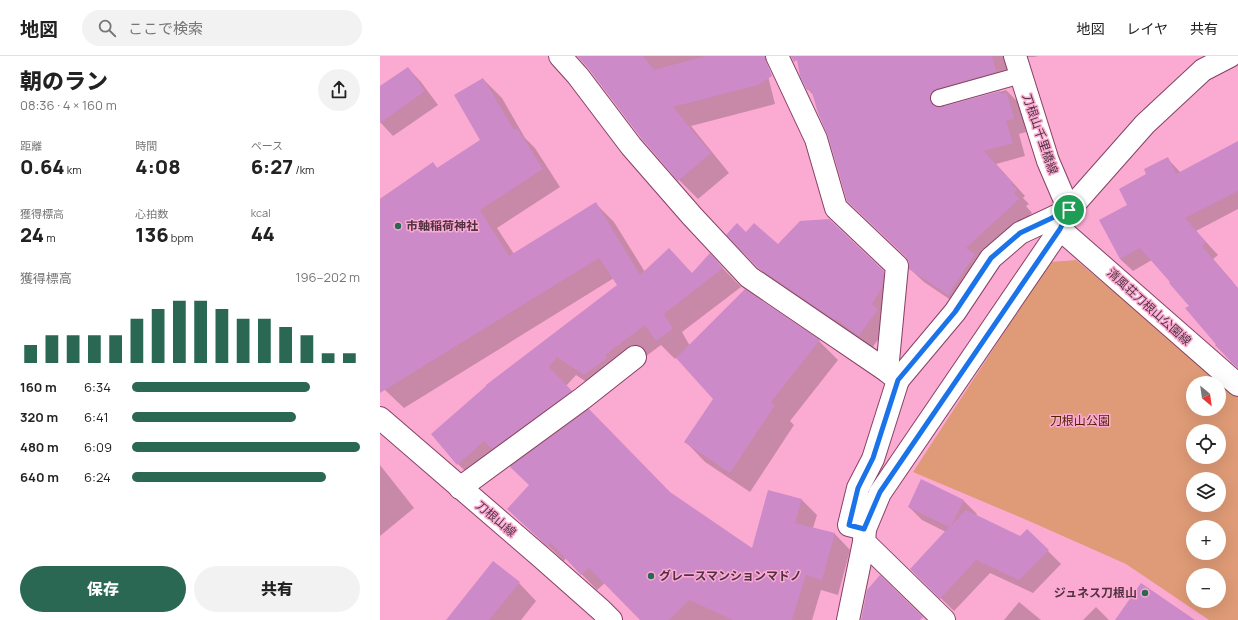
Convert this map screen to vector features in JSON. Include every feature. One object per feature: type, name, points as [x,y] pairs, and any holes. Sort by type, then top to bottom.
[{"type":"street","points":[[560,56],[578,76],[631,146],[748,277],[892,375]]},
{"type":"street","points":[[777,56],[816,139],[836,208],[897,266],[892,375],[873,458],[858,488],[849,525],[864,536],[944,620]]},
{"type":"street","points":[[848,620],[864,536],[880,492],[1064,220],[1145,124],[1203,70],[1230,56]]},
{"type":"street","name":"刀根山千里橋線","points":[[1018,66],[1048,161],[1064,220]]},
{"type":"street","points":[[892,375],[955,312],[991,258],[1020,233],[1064,220]]},
{"type":"street","name":"清風荘刀根山公園線","points":[[1064,220],[1238,385]]},
{"type":"street","points":[[460,488],[583,398],[635,357]]},
{"type":"street","name":"刀根山線","points":[[380,418],[541,557],[611,620]]},
{"type":"lane","points":[[939,98],[1018,66]]},
{"type":"green space","name":"刀根山公園","points":[[1076,260],[1214,376],[1186,376],[1186,416],[1226,416],[1226,386],[1238,396],[1238,620],[1209,620],[1191,608],[1226,608],[1226,568],[1186,568],[1186,604],[1126,564],[913,472],[1050,262]]},
{"type":"building","points":[[577,56],[643,56],[654,70],[705,56],[765,56],[772,76],[758,85],[673,107],[711,153],[678,181],[641,138],[588,68]]},
{"type":"building","points":[[791,56],[992,56],[996,72],[936,89],[930,96],[930,101],[933,105],[936,107],[941,107],[1000,91],[1001,94],[1007,93],[1014,119],[1006,121],[1013,143],[984,151],[1013,183],[1011,184],[1017,190],[1014,193],[1019,199],[966,248],[975,254],[948,295],[909,269],[909,262],[906,257],[847,201],[828,136],[818,113],[811,89],[807,90],[800,76],[797,60],[794,62]]},
{"type":"building","points":[[408,67],[425,91],[380,123],[380,86]]},
{"type":"building","points":[[483,78],[514,130],[517,128],[543,169],[480,210],[509,256],[596,202],[640,275],[669,248],[692,273],[710,253],[723,268],[664,314],[673,329],[656,341],[645,325],[605,355],[607,358],[584,375],[557,357],[549,367],[572,391],[492,449],[484,441],[457,465],[431,434],[486,385],[617,285],[599,258],[380,393],[380,199],[433,162],[437,168],[480,140],[454,95]]},
{"type":"building","points":[[1238,141],[1238,191],[1185,218],[1206,242],[1202,246],[1238,288],[1238,368],[1231,362],[1185,308],[1189,306],[1140,248],[1120,259],[1099,220],[1127,205],[1119,189],[1146,174],[1144,169],[1168,157],[1176,174]]},
{"type":"building","points":[[829,219],[884,271],[882,288],[872,304],[878,309],[859,336],[757,267],[726,235],[737,223],[746,232],[754,223],[778,244],[800,221]]},
{"type":"building","points":[[745,289],[820,340],[771,402],[775,405],[730,473],[684,442],[713,399],[676,358]]},
{"type":"building","points":[[589,409],[670,492],[752,548],[768,490],[802,499],[795,523],[835,533],[822,580],[806,575],[792,620],[733,620],[689,600],[669,620],[640,620],[589,568],[581,575],[551,543],[548,547],[507,509],[529,485],[510,467]]},
{"type":"building","points":[[921,479],[964,500],[951,526],[966,510],[1020,536],[1027,529],[1049,550],[1019,580],[976,560],[940,599],[910,569],[949,527],[908,507]]},
{"type":"building","points":[[493,561],[520,582],[489,620],[446,620]]},
{"type":"building","points":[[880,575],[923,617],[920,620],[861,620],[867,590]]},
{"type":"building","name":"ジュネス刀根山","points":[[1141,583],[1195,620],[1115,620]]},
{"type":"place","name":"市軸稲荷神社","points":[[398,226]]},
{"type":"place","name":"グレースマンションマドノ","points":[[651,576]]},
{"type":"place","name":"ジュネス刀根山","points":[[1145,593]]},
{"type":"route","points":[[1069,210],[1060,229],[880,492],[864,529],[849,525],[858,488],[873,458],[898,380],[955,312],[991,258],[1020,233],[1069,210]]}]
